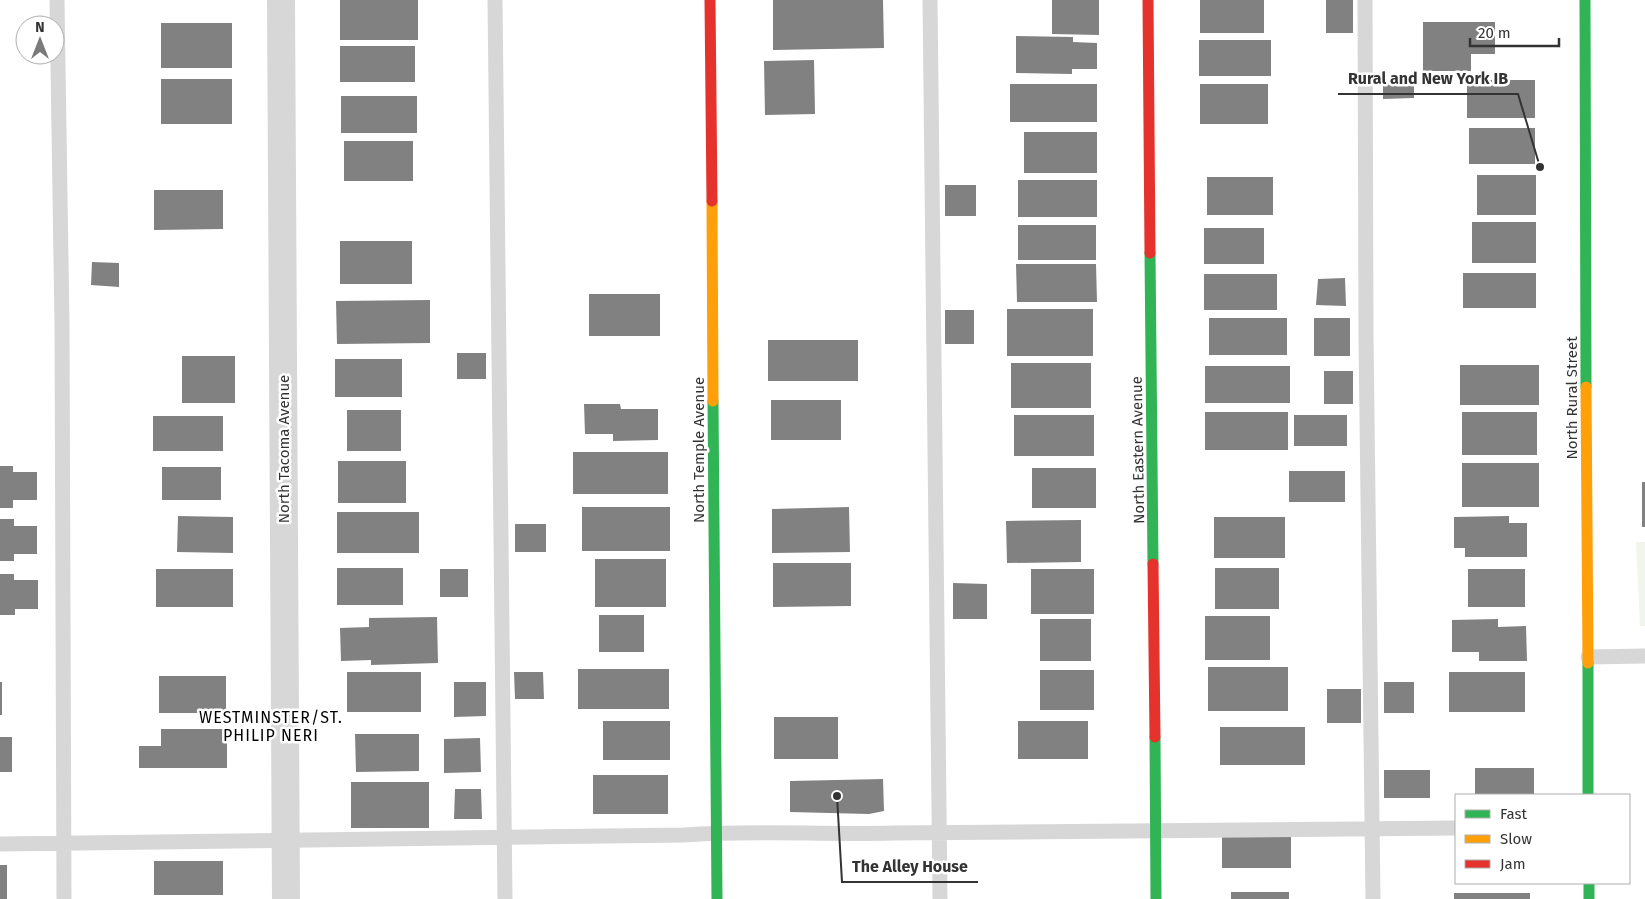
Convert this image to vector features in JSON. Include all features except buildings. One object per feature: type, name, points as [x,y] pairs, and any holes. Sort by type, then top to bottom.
[{"type":"street","name":"North Tacoma Avenue","points":[[281,0],[286,899]]},
{"type":"street","name":"North Temple Avenue","points":[[710,0],[717,899]]},
{"type":"street","name":"North Eastern Avenue","points":[[1148,0],[1156,899]]},
{"type":"street","name":"North Rural Street","points":[[1585,0],[1588,794]]},
{"type":"street","points":[[1589,884],[1589,899]]},
{"type":"lane","points":[[57,0],[62,324],[64,899]]},
{"type":"lane","points":[[495,0],[505,899]]},
{"type":"lane","points":[[930,0],[940,899]]},
{"type":"lane","points":[[1365,0],[1366,337],[1374,828],[1373,899]]},
{"type":"lane","points":[[1588,657],[1645,656]]},
{"type":"lane","points":[[0,844],[1156,828],[1455,828]]},
{"type":"shaded area","points":[[1636,542],[1645,542],[1645,626],[1640,626]]},
{"type":"traffic: fast","points":[[1585,0],[1586,387]]},
{"type":"traffic: fast","points":[[1150,253],[1153,564]]},
{"type":"traffic: fast","points":[[713,401],[717,899]]},
{"type":"traffic: fast","points":[[1588,663],[1588,794]]},
{"type":"traffic: fast","points":[[1155,737],[1156,899]]},
{"type":"traffic: fast","points":[[1589,884],[1589,899]]},
{"type":"traffic: slow","points":[[712,201],[713,401]]},
{"type":"traffic: slow","points":[[1586,387],[1588,663]]},
{"type":"traffic: jam","points":[[710,0],[712,201]]},
{"type":"traffic: jam","points":[[1148,0],[1150,253]]},
{"type":"traffic: jam","points":[[1153,564],[1155,737]]},
{"type":"place","name":"Rural and New York IB","points":[[1540,167]]},
{"type":"place","name":"The Alley House","points":[[837,796]]},
{"type":"district","name":"WESTMINSTER/ST. PHILIP NERI","points":[[271,726]]}]
